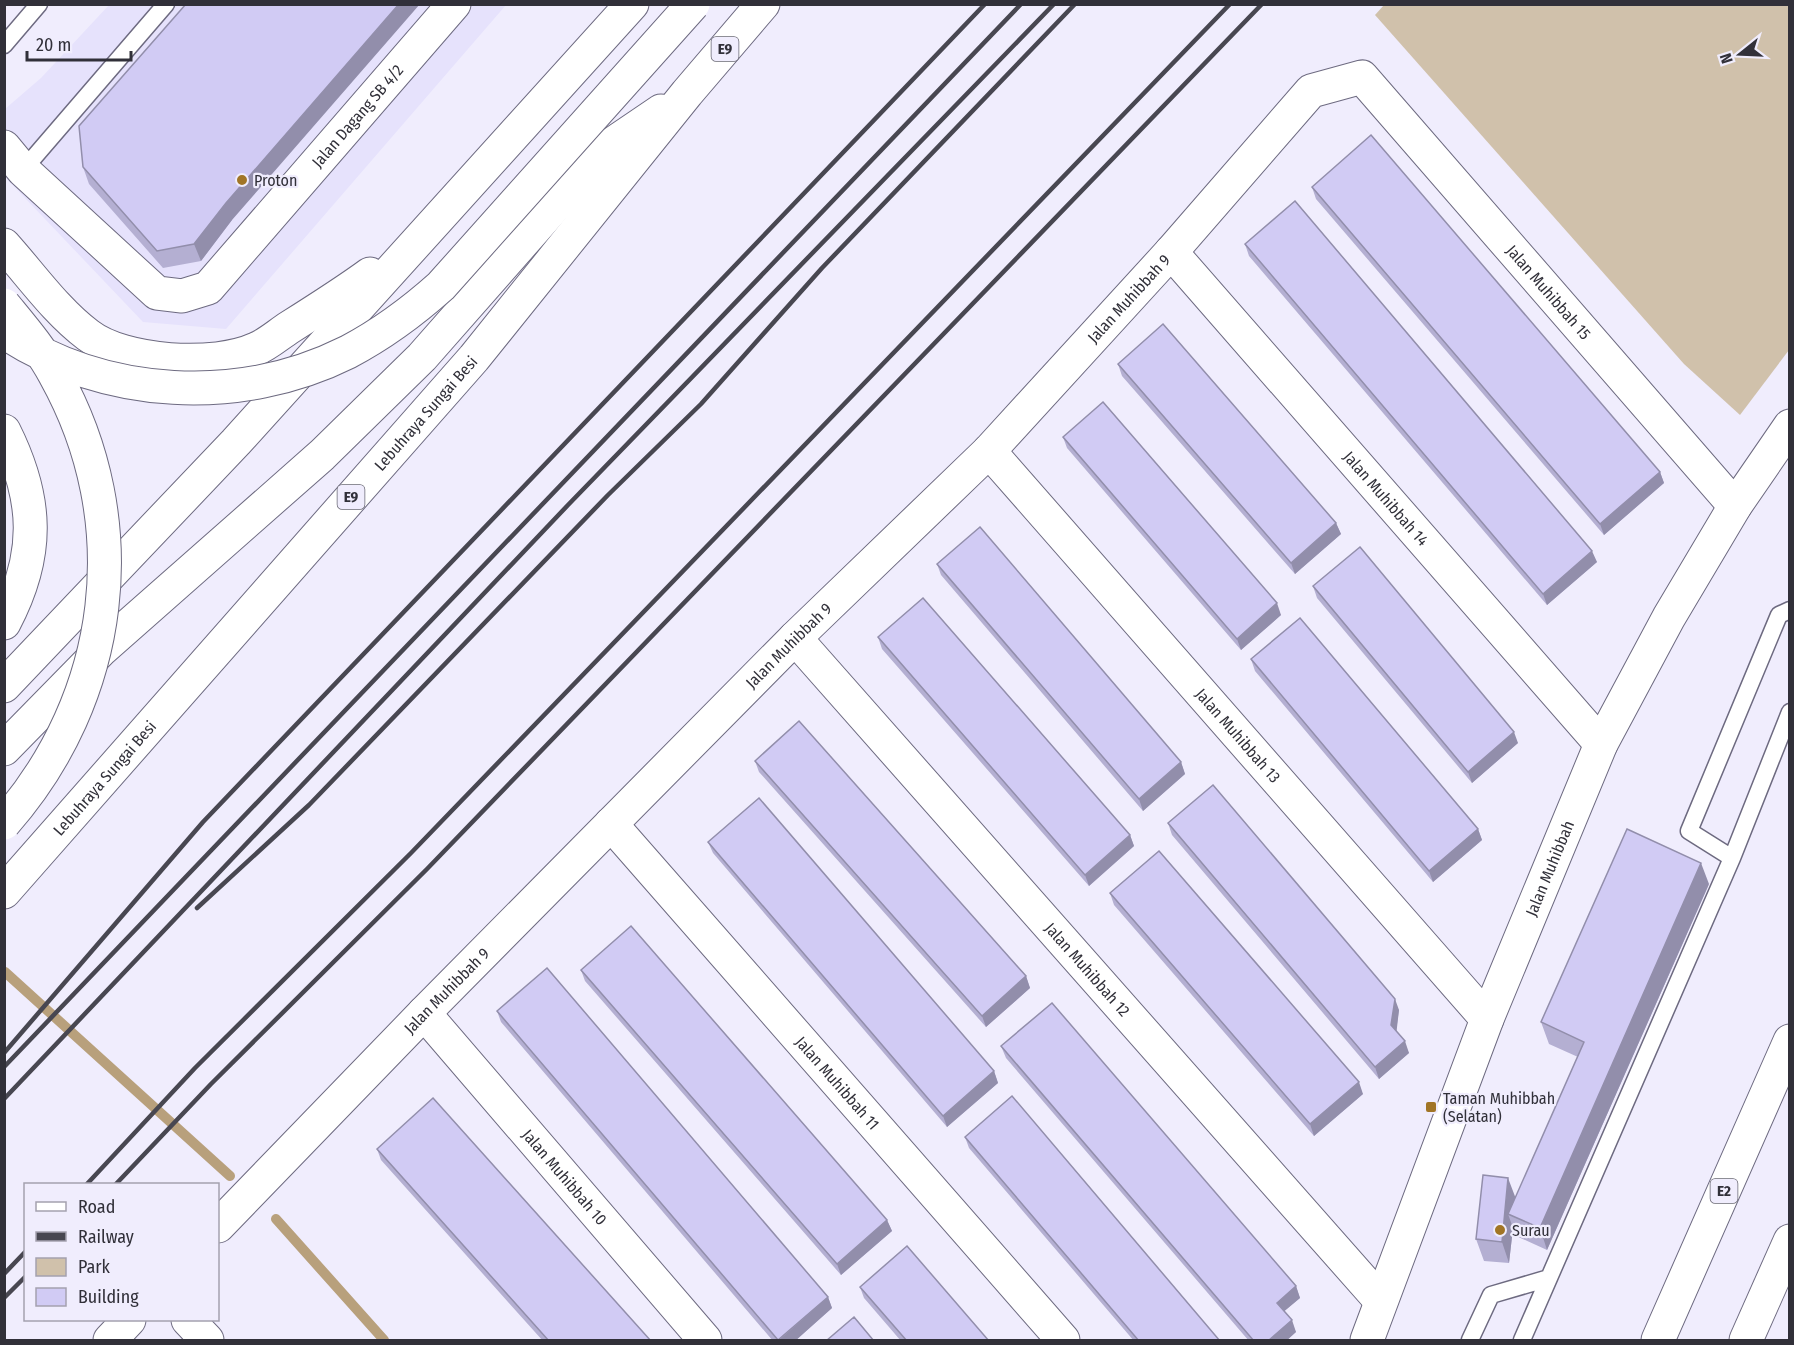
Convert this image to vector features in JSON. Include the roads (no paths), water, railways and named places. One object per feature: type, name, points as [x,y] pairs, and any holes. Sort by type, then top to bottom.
[{"type":"main road","name":"Jalan Dagang SB 4/2","points":[[14,158],[157,293],[182,297],[208,288],[454,4]]},
{"type":"main road","points":[[4,686],[237,442],[633,4]]},
{"type":"main road","points":[[4,332],[27,347],[64,364],[122,382],[176,388],[226,387],[258,382],[346,352],[411,312],[441,286],[693,4]]},
{"type":"main road","name":"Lebuhraya Sungai Besi","points":[[4,892],[474,358],[687,93],[763,4]]},
{"type":"main road","name":"Jalan Muhibbah 9","points":[[219,1225],[424,1013],[795,638],[989,451],[1171,252],[1311,91],[1362,77]]},
{"type":"main road","name":"Jalan Muhibbah 15","points":[[1362,77],[1735,506]]},
{"type":"main road","points":[[4,749],[102,649],[322,455],[422,357],[605,149],[687,93]]},
{"type":"main road","points":[[4,245],[70,319],[89,336],[110,347],[134,354],[198,360],[231,357],[256,349],[350,289],[421,237]]},
{"type":"main road","name":"Jalan Muhibbah 14","points":[[1171,252],[1601,744]]},
{"type":"main road","points":[[4,305],[55,374],[77,423],[97,488],[105,555],[105,600],[83,697],[68,729],[41,775],[4,823]]},
{"type":"main road","name":"Jalan Muhibbah","points":[[1367,1341],[1380,1300],[1487,1019],[1601,744],[1669,617],[1735,506],[1790,426]]},
{"type":"main road","points":[[4,431],[16,454],[24,483],[30,516],[31,548],[21,586],[4,623]]},
{"type":"main road","name":"Jalan Muhibbah 13","points":[[989,451],[1487,1019]]},
{"type":"main road","name":"Jalan Muhibbah 12","points":[[795,638],[1380,1300]]},
{"type":"main road","name":"Jalan Muhibbah 11","points":[[611,824],[1063,1341]]},
{"type":"main road","name":"Jalan Muhibbah 10","points":[[424,1013],[705,1341]]},
{"type":"main road","name":"E2","points":[[1658,1341],[1790,1041]]},
{"type":"main road","points":[[1746,1341],[1790,1241]]},
{"type":"main road","points":[[110,1341],[128,1321]]},
{"type":"main road","points":[[189,1321],[207,1341]]},
{"type":"lane","points":[[14,158],[166,4]]},
{"type":"lane","points":[[4,45],[35,6]]},
{"type":"lane","points":[[1732,858],[1689,831],[1779,615],[1790,610]]},
{"type":"lane","points":[[1522,1341],[1732,858],[1790,712]]},
{"type":"lane","points":[[1470,1341],[1491,1295],[1550,1278]]},
{"type":"waterway","points":[[5,972],[230,1176]]},
{"type":"waterway","points":[[276,1219],[384,1340]]},
{"type":"railway","points":[[4,1053],[203,822],[985,4]]},
{"type":"railway","points":[[4,1067],[1021,4]]},
{"type":"railway","points":[[4,1099],[568,505],[1054,4]]},
{"type":"railway","points":[[197,908],[309,805],[608,495],[701,404],[822,268],[1075,4]]},
{"type":"railway","points":[[88,1183],[195,1068],[411,853],[1230,4]]},
{"type":"railway","points":[[117,1183],[211,1084],[427,869],[1262,4]]},
{"type":"railway","points":[[4,1274],[24,1253]]},
{"type":"railway","points":[[4,1298],[24,1278]]},
{"type":"place","name":"Proton","points":[[242,180]]},
{"type":"place","name":"Taman Muhibbah (Selatan)","points":[[1431,1107]]},
{"type":"place","name":"Surau","points":[[1500,1230]]}]
